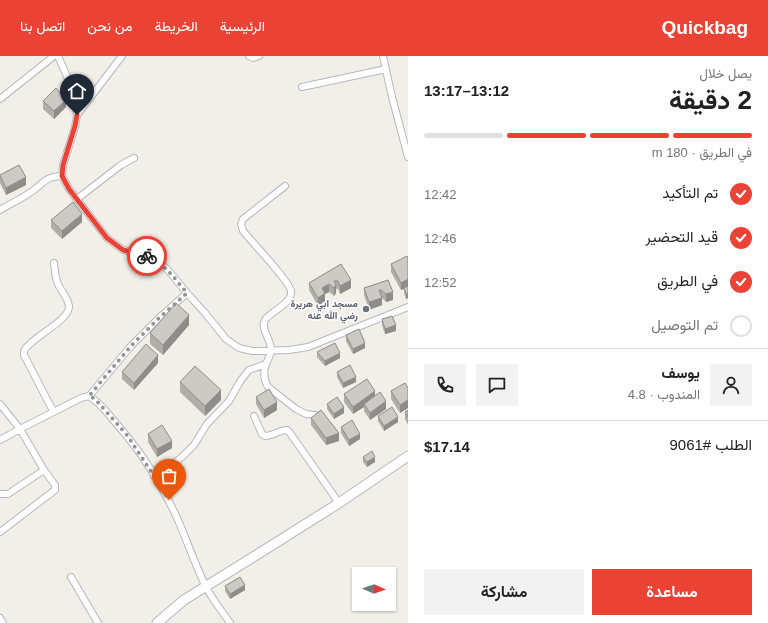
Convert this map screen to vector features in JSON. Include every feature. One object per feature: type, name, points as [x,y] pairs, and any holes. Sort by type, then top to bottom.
[{"type":"street","points":[[0,99],[54,56]]},
{"type":"street","points":[[58,56],[72,88],[77,115],[63,165],[62,176],[69,189],[107,238],[123,250],[154,259],[167,269],[206,313],[226,339],[240,348],[252,351],[289,350],[308,347],[408,307]]},
{"type":"street","points":[[77,115],[122,56]]},
{"type":"street","points":[[249,56],[253,58],[259,56]]},
{"type":"street","points":[[383,56],[408,157]]},
{"type":"street","points":[[302,87],[386,68]]},
{"type":"street","points":[[77,199],[121,165],[134,158]]},
{"type":"street","points":[[0,210],[37,188],[44,180],[62,176]]},
{"type":"street","points":[[284,186],[246,216],[241,224],[243,231],[286,282],[291,292],[290,297],[283,305],[266,318],[264,323],[271,351],[264,370],[266,383],[268,387],[296,409],[306,414],[316,415]]},
{"type":"street","points":[[53,411],[24,355],[24,350],[28,344],[63,319],[69,311],[66,298],[58,285],[55,276],[54,263]]},
{"type":"street","points":[[0,440],[53,411],[80,398],[89,396],[131,346],[187,293]]},
{"type":"street","points":[[154,476],[168,468],[194,445],[208,424],[229,401],[241,380],[249,370],[266,364]]},
{"type":"street","points":[[89,396],[95,399],[127,435],[169,500],[206,586],[230,623]]},
{"type":"street","points":[[0,404],[20,429],[44,470],[56,485],[55,490],[0,532]]},
{"type":"street","points":[[254,416],[264,436],[275,434],[283,430],[287,430],[290,433],[339,503]]},
{"type":"street","points":[[157,623],[184,600],[339,503],[408,456]]},
{"type":"street","points":[[0,494],[8,494],[44,470]]},
{"type":"street","points":[[71,577],[98,623]]},
{"type":"street","points":[[0,618],[3,623]]},
{"type":"building","points":[[56,88],[66,100],[54,111],[43,101]]},
{"type":"building","points":[[19,165],[26,177],[6,188],[0,175]]},
{"type":"building","points":[[73,202],[82,214],[62,231],[51,220]]},
{"type":"building","points":[[407,256],[408,279],[401,283],[391,264]]},
{"type":"building","points":[[341,264],[351,280],[340,286],[338,281],[334,281],[336,285],[334,288],[329,284],[322,288],[325,293],[318,298],[309,283]]},
{"type":"building","points":[[388,280],[393,292],[386,294],[379,290],[382,298],[369,302],[364,288]]},
{"type":"building","points":[[408,286],[408,293],[406,294],[404,288]]},
{"type":"building","points":[[176,303],[189,315],[163,345],[150,333]]},
{"type":"building","points":[[392,316],[396,325],[385,329],[382,319]]},
{"type":"building","points":[[359,329],[365,343],[353,349],[346,335]]},
{"type":"building","points":[[335,343],[340,353],[325,361],[317,352]]},
{"type":"building","points":[[146,344],[158,355],[134,383],[122,372]]},
{"type":"building","points":[[350,365],[356,377],[343,383],[337,372]]},
{"type":"building","points":[[195,366],[221,390],[205,406],[180,382]]},
{"type":"building","points":[[367,379],[375,391],[353,407],[344,394]]},
{"type":"building","points":[[405,383],[408,388],[408,400],[400,405],[391,391]]},
{"type":"building","points":[[269,389],[277,402],[264,410],[256,397]]},
{"type":"building","points":[[380,392],[386,401],[370,413],[364,404]]},
{"type":"building","points":[[337,397],[344,407],[334,414],[327,404]]},
{"type":"building","points":[[392,407],[398,417],[384,426],[378,416]]},
{"type":"building","points":[[321,410],[339,433],[326,438],[311,418]]},
{"type":"building","points":[[408,410],[408,417],[405,412]]},
{"type":"building","points":[[352,420],[360,434],[349,440],[341,427]]},
{"type":"building","points":[[162,425],[172,441],[157,449],[148,434]]},
{"type":"building","points":[[372,451],[375,457],[367,462],[363,457]]},
{"type":"building","points":[[240,577],[245,585],[230,594],[225,586]]},
{"type":"way so far","points":[[147,256],[154,259],[167,269],[187,293],[131,346],[89,396],[100,404],[127,435],[169,500]]},
{"type":"place","name":"مسجد ابي هريرة رضي الله عنه","points":[[366,309]]},
{"type":"route","points":[[77,115],[63,165],[62,176],[69,189],[107,238],[123,250],[147,256]]}]
